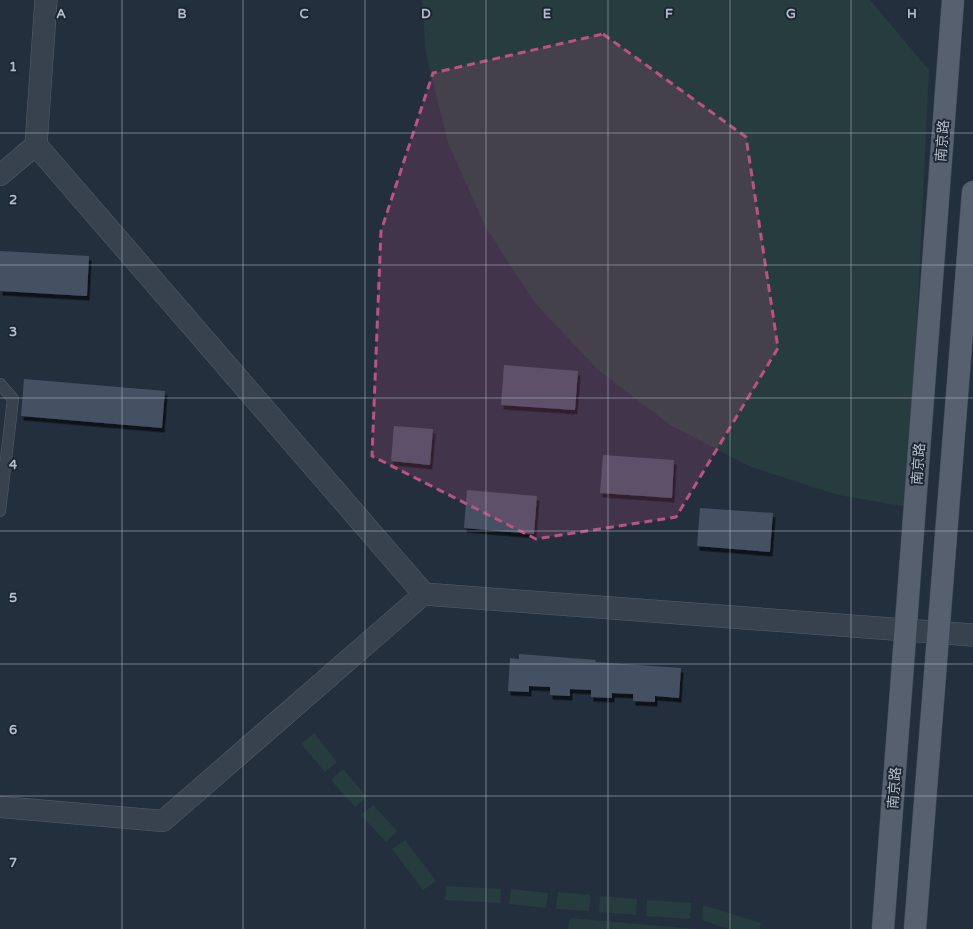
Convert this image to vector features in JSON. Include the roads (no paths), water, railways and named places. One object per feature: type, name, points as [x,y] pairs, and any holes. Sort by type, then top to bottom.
[{"type":"main road","name":"南京路","points":[[883,929],[953,0]]},
{"type":"main road","points":[[915,929],[937,632],[973,192]]},
{"type":"street","points":[[46,0],[36,145],[424,594],[973,635]]},
{"type":"street","points":[[0,175],[36,145]]},
{"type":"street","points":[[0,807],[163,821],[424,594]]},
{"type":"lane","points":[[0,384],[13,400],[0,511]]}]
